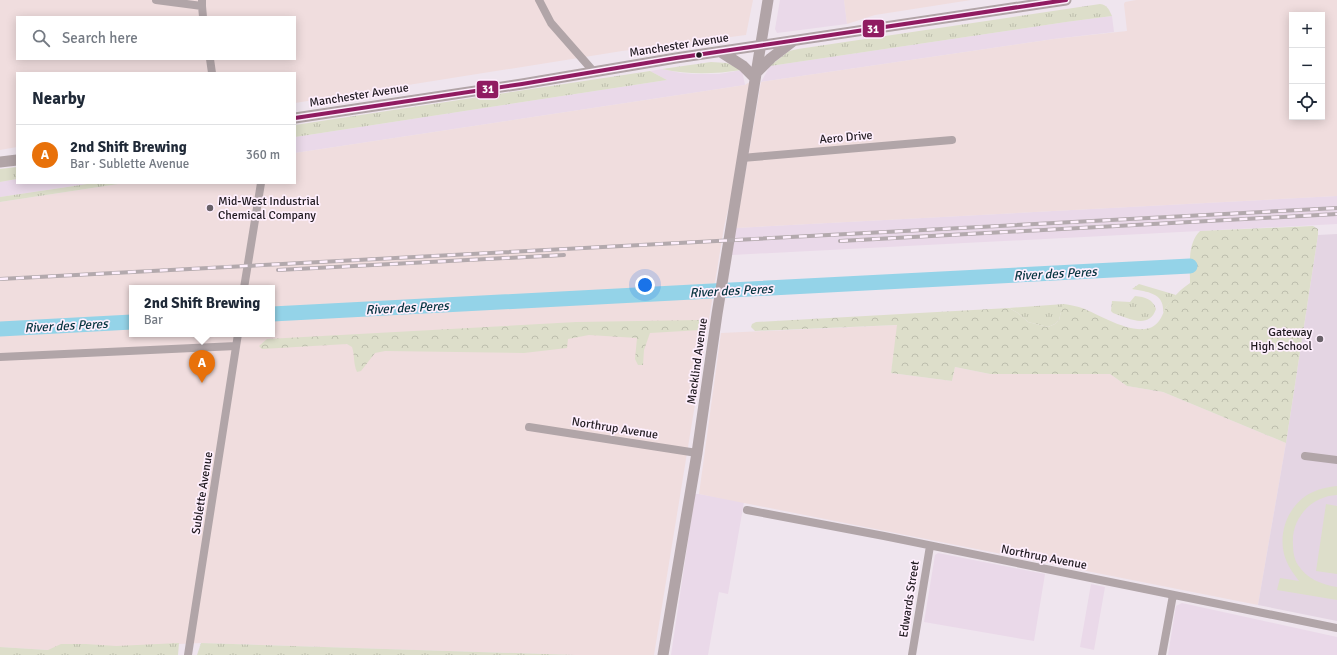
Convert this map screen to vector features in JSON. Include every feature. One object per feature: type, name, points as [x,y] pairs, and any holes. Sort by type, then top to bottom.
[{"type":"main road","name":"Macklind Avenue","points":[[663,655],[697,453],[717,314],[768,0]]},
{"type":"main road","name":"Manchester Avenue","points":[[296,118],[1066,0]]},
{"type":"main road","points":[[721,52],[756,75],[771,58],[793,41]]},
{"type":"main road","points":[[0,162],[16,160]]},
{"type":"street","points":[[156,0],[202,3],[203,16]]},
{"type":"street","points":[[539,0],[551,23],[594,72]]},
{"type":"street","points":[[210,60],[212,72]]},
{"type":"street","name":"Aero Drive","points":[[742,158],[952,140]]},
{"type":"street","points":[[244,285],[261,184]]},
{"type":"street","points":[[0,357],[238,339]]},
{"type":"street","name":"Sublette Avenue","points":[[188,655],[238,339]]},
{"type":"street","name":"Northrup Avenue","points":[[529,427],[697,453]]},
{"type":"street","points":[[1306,456],[1337,460]]},
{"type":"street","name":"Northrup Avenue","points":[[747,510],[1337,628]]},
{"type":"street","name":"Edwards Street","points":[[912,655],[930,546]]},
{"type":"street","points":[[1162,655],[1173,595]]},
{"type":"shaded area","points":[[0,0],[753,0],[746,35],[622,51],[296,103],[296,72],[16,72],[16,147],[0,150]]},
{"type":"shaded area","points":[[780,0],[844,0],[847,24],[777,33],[775,29]]},
{"type":"shaded area","points":[[844,0],[971,0],[875,15],[847,24]]},
{"type":"shaded area","points":[[1136,0],[1337,0],[1337,196],[736,228],[761,82],[1054,39],[1127,31],[1125,2]]},
{"type":"shaded area","points":[[1112,16],[1114,32],[1054,39],[761,82],[770,66]]},
{"type":"shaded area","points":[[662,69],[681,73],[719,74],[742,70],[745,85],[296,153],[296,137],[667,80],[650,71]]},
{"type":"shaded area","points":[[755,78],[724,227],[654,655],[576,655],[201,643],[48,650],[0,647],[0,202],[118,184],[296,184],[296,153],[745,85]]},
{"type":"shaded area","points":[[16,179],[16,184],[87,184],[0,197],[0,182]]},
{"type":"shaded area","points":[[1337,196],[1337,224],[732,255],[736,228]]},
{"type":"shaded area","name":"Gateway High School","points":[[1337,234],[1337,621],[1258,605],[1286,443],[1318,235]]},
{"type":"shaded area","points":[[898,325],[891,373],[952,381],[955,367],[990,374],[1110,374],[1127,386],[1163,392],[1286,443],[1258,605],[699,494],[721,333]]},
{"type":"shaded area","points":[[695,494],[744,502],[728,594],[719,592],[708,655],[671,655]]},
{"type":"shaded area","points":[[938,553],[1045,574],[1034,641],[924,622],[935,555]]},
{"type":"shaded area","points":[[1091,584],[1105,587],[1094,650],[1080,647]]},
{"type":"shaded area","points":[[1182,603],[1337,637],[1337,655],[1168,655],[1176,606]]},
{"type":"green space","points":[[1100,4],[1107,7],[1112,16],[770,66],[789,51],[798,49]]},
{"type":"green space","points":[[711,62],[727,63],[742,70],[702,73],[662,69]]},
{"type":"green space","points":[[650,71],[667,80],[296,137],[296,125]]},
{"type":"green space","points":[[16,167],[16,179],[0,182],[0,169]]},
{"type":"green space","points":[[87,184],[118,184],[0,202],[0,197]]},
{"type":"green space","points":[[1313,226],[1318,229],[1318,235],[1286,443],[1163,392],[1127,386],[1110,374],[990,374],[955,367],[952,381],[891,373],[897,325],[755,331],[751,327],[752,324],[756,322],[1009,308],[1018,313],[1028,322],[1048,327],[1055,324],[1059,320],[1064,304],[1082,308],[1122,325],[1143,329],[1152,327],[1159,321],[1171,300],[1190,283],[1191,249],[1196,236],[1200,231]]},
{"type":"green space","points":[[1139,284],[1176,295],[1163,313],[1163,306],[1158,297],[1132,289]]},
{"type":"green space","points":[[1135,296],[1148,299],[1155,306],[1156,309],[1153,315],[1148,319],[1138,321],[1111,311],[1112,301],[1130,302]]},
{"type":"green space","points":[[1064,304],[1059,320],[1055,324],[1048,327],[1028,322],[1018,313],[1009,308]]},
{"type":"green space","points":[[701,320],[703,325],[701,330],[650,333],[644,350],[643,365],[638,365],[635,359],[637,338],[589,335],[568,339],[567,348],[524,353],[385,351],[375,353],[361,371],[357,372],[352,347],[347,344],[262,349],[259,346],[267,339],[576,322]]},
{"type":"green space","points":[[1337,486],[1337,495],[1328,496],[1319,500],[1304,510],[1295,526],[1293,544],[1295,558],[1301,570],[1315,580],[1326,585],[1337,587],[1337,600],[1277,590],[1280,578],[1299,581],[1289,566],[1283,550],[1282,540],[1284,530],[1286,521],[1291,512],[1304,497],[1322,489]]},
{"type":"green space","points":[[1326,504],[1337,506],[1337,574],[1316,571]]},
{"type":"green space","points":[[179,643],[178,655],[0,655],[0,647],[48,650],[61,644],[116,646]]},
{"type":"green space","points":[[201,643],[576,655],[197,655]]},
{"type":"waterway","name":"River des Peres","points":[[275,314],[1190,266]]},
{"type":"waterway","name":"River des Peres","points":[[0,329],[129,322]]},
{"type":"railway","points":[[0,279],[1337,208]]},
{"type":"railway","points":[[840,241],[1337,214]]},
{"type":"railway","points":[[278,270],[564,255]]},
{"type":"transit line","name":"31","points":[[296,118],[522,84],[676,58],[1066,0]]},
{"type":"place","name":"Mid-West Industrial Chemical Company","points":[[210,208]]},
{"type":"place","name":"Gateway High School","points":[[1320,339]]},
{"type":"place","name":"2nd Shift Brewing","points":[[202,383]]}]
